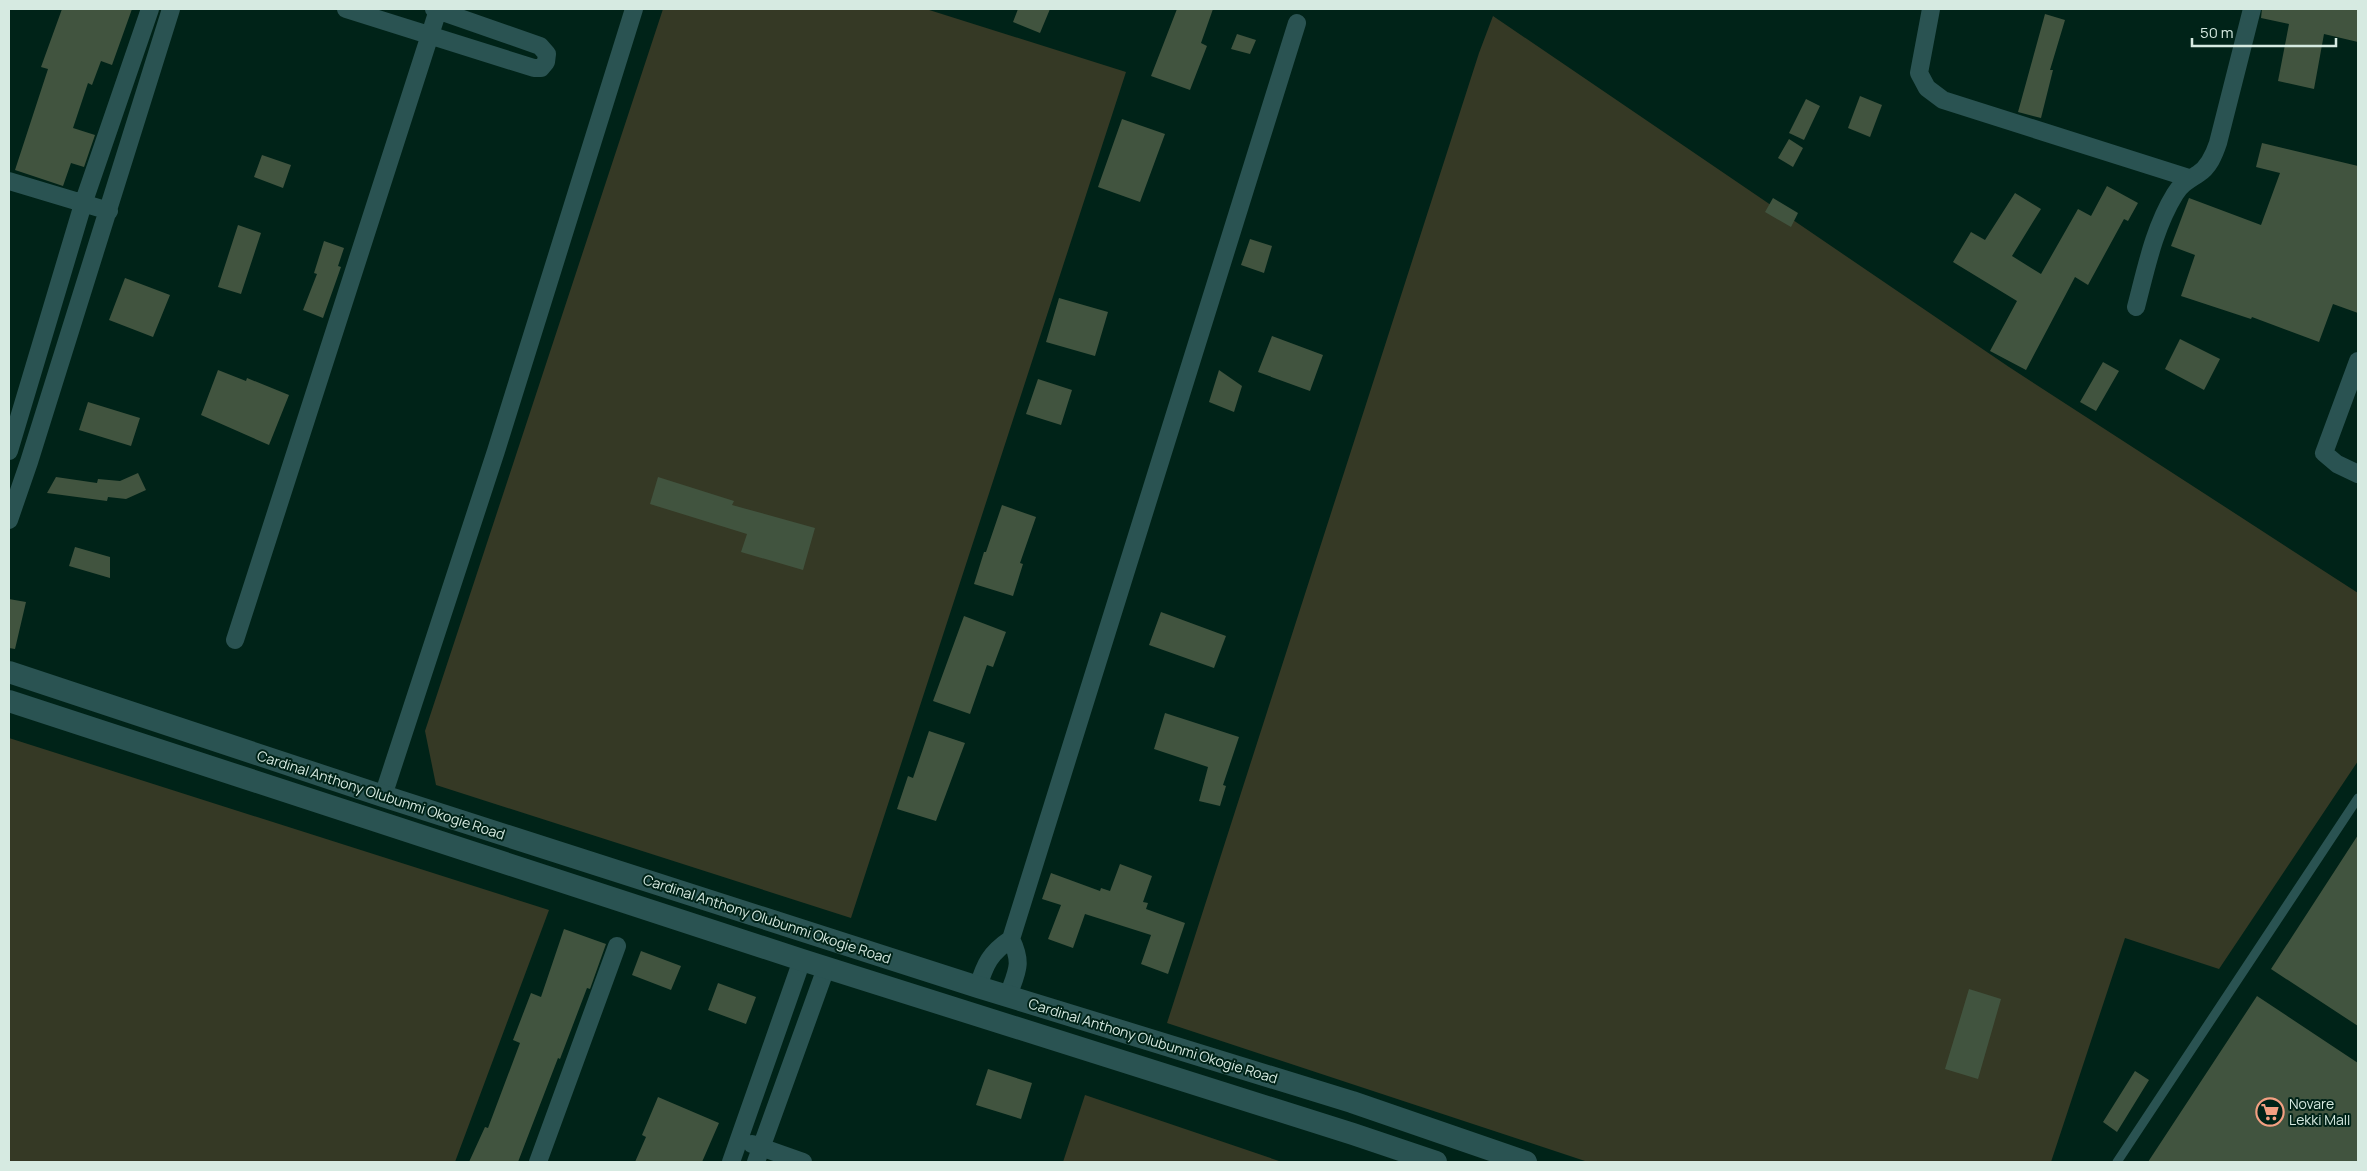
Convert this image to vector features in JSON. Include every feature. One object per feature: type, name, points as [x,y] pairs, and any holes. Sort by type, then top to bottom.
[{"type":"street","points":[[29,462],[9,452],[83,204],[150,9]]},
{"type":"street","points":[[9,520],[172,9]]},
{"type":"street","points":[[235,640],[430,34],[436,9],[540,46],[547,54],[546,62],[541,68],[534,68],[430,34],[346,9]]},
{"type":"street","points":[[383,796],[496,451],[634,9]]},
{"type":"street","points":[[1931,9],[1919,73],[1927,88],[1943,100],[2189,178]]},
{"type":"street","points":[[2136,306],[2155,239],[2176,193],[2189,178],[2198,174],[2211,161],[2218,143],[2252,9]]},
{"type":"street","points":[[1008,996],[1017,972],[1018,955],[1011,939],[1181,389],[1297,23]]},
{"type":"street","points":[[9,181],[109,211]]},
{"type":"street","points":[[2358,361],[2324,453],[2337,464],[2358,474]]},
{"type":"street","name":"Cardinal Anthony Olubunmi Okogie Road","points":[[9,672],[383,796],[978,987],[1352,1102],[1526,1162]]},
{"type":"street","name":"Cardinal Anthony Olubunmi Okogie Road","points":[[9,700],[826,968],[1436,1162]]},
{"type":"street","points":[[84,725],[92,700]]},
{"type":"street","points":[[978,987],[985,964],[996,948],[1011,939]]},
{"type":"street","points":[[538,1162],[617,946]]},
{"type":"street","points":[[731,1162],[802,960]]},
{"type":"street","points":[[758,1155],[826,968]]},
{"type":"street","points":[[739,1140],[758,1155],[804,1162]]},
{"type":"lane","points":[[2117,1162],[2358,798]]},
{"type":"green space","points":[[663,9],[926,9],[1126,72],[851,918],[436,785],[425,731]]},
{"type":"green space","points":[[1493,16],[2009,367],[2358,593],[2358,761],[2219,969],[2125,938],[2051,1162],[1588,1162],[1167,1023],[1479,53]]},
{"type":"green space","points":[[9,738],[549,910],[455,1162],[9,1162]]},
{"type":"green space","points":[[1085,1095],[1282,1162],[1063,1162]]},
{"type":"building","points":[[62,9],[132,9],[112,65],[101,61],[92,85],[88,83],[73,128],[95,135],[84,167],[71,163],[63,186],[15,170],[48,69],[41,67]]},
{"type":"building","points":[[1018,9],[1050,9],[1040,33],[1013,22]]},
{"type":"building","points":[[1177,9],[1213,9],[1201,43],[1207,46],[1190,90],[1151,76]]},
{"type":"building","points":[[2262,9],[2358,9],[2358,42],[2324,34],[2314,89],[2278,81],[2289,24],[2261,18]]},
{"type":"building","points":[[2045,14],[2065,20],[2050,70],[2053,70],[2041,118],[2018,112]]},
{"type":"building","points":[[1237,34],[1256,40],[1250,54],[1231,49]]},
{"type":"building","points":[[1860,96],[1882,105],[1870,137],[1848,128]]},
{"type":"building","points":[[1806,99],[1820,106],[1804,140],[1789,133]]},
{"type":"building","points":[[1122,119],[1165,134],[1140,202],[1098,187]]},
{"type":"building","points":[[1789,139],[1803,148],[1793,167],[1778,158]]},
{"type":"building","points":[[2262,143],[2358,166],[2358,313],[2333,304],[2319,342],[2252,317],[2251,319],[2181,296],[2195,255],[2171,246],[2189,198],[2261,225],[2280,173],[2256,167]]},
{"type":"building","points":[[262,155],[291,165],[283,188],[254,177]]},
{"type":"building","points":[[2107,186],[2138,203],[2128,221],[2124,219],[2088,285],[2075,277],[2026,370],[1990,351],[2017,301],[1953,262],[1971,232],[1985,240],[2015,193],[2041,209],[2012,256],[2041,274],[2078,209],[2091,216]]},
{"type":"building","points":[[1773,198],[1798,213],[1791,227],[1765,212]]},
{"type":"building","points":[[238,225],[261,233],[241,294],[218,287]]},
{"type":"building","points":[[1250,239],[1272,246],[1264,273],[1241,265]]},
{"type":"building","points":[[324,241],[344,248],[338,266],[341,267],[323,318],[303,310],[317,274],[314,273]]},
{"type":"building","points":[[125,278],[170,295],[153,337],[109,320]]},
{"type":"building","points":[[1059,298],[1108,312],[1095,356],[1046,342]]},
{"type":"building","points":[[1272,336],[1323,355],[1310,391],[1258,372]]},
{"type":"building","points":[[2180,339],[2220,359],[2204,390],[2165,369]]},
{"type":"building","points":[[2103,362],[2119,371],[2096,411],[2080,402]]},
{"type":"building","points":[[218,370],[246,381],[247,378],[289,395],[269,445],[201,415]]},
{"type":"building","points":[[1219,370],[1242,386],[1234,412],[1209,402]]},
{"type":"building","points":[[1038,379],[1072,390],[1061,425],[1026,414]]},
{"type":"building","points":[[88,402],[140,418],[131,446],[79,430]]},
{"type":"building","points":[[138,473],[146,490],[126,499],[108,497],[107,501],[47,493],[56,477],[97,483],[98,479],[120,481]]},
{"type":"building","points":[[658,477],[734,501],[732,505],[815,528],[803,570],[741,552],[747,534],[650,504]]},
{"type":"building","points":[[1002,505],[1036,517],[1020,563],[1023,564],[1013,596],[974,584]]},
{"type":"building","points":[[75,547],[110,557],[110,578],[69,566]]},
{"type":"building","points":[[9,599],[26,602],[15,649],[9,648]]},
{"type":"building","points":[[1161,612],[1226,636],[1214,668],[1149,645]]},
{"type":"building","points":[[964,616],[1006,632],[993,667],[987,665],[970,714],[933,701]]},
{"type":"building","points":[[1165,713],[1239,737],[1223,785],[1226,786],[1220,806],[1199,801],[1208,767],[1154,749]]},
{"type":"building","points":[[929,731],[965,743],[936,821],[897,809],[908,776],[913,778]]},
{"type":"building","points":[[2358,835],[2358,1026],[2271,969]]},
{"type":"building","points":[[1120,864],[1152,876],[1143,902],[1148,903],[1146,909],[1185,923],[1168,974],[1141,964],[1151,935],[1085,914],[1073,948],[1048,939],[1061,905],[1042,899],[1051,873],[1100,891],[1101,888],[1110,891]]},
{"type":"building","points":[[564,929],[606,944],[590,989],[587,988],[518,1162],[469,1162],[485,1127],[488,1128],[520,1043],[513,1040],[531,993],[541,997]]},
{"type":"building","points":[[641,951],[681,966],[671,990],[632,975]]},
{"type":"building","points":[[718,983],[756,997],[746,1024],[708,1010]]},
{"type":"building","points":[[1969,989],[2001,999],[1978,1079],[1945,1069]]},
{"type":"building","name":"Novare Lekki Mall","points":[[2257,996],[2358,1063],[2358,1162],[2148,1162]]},
{"type":"building","points":[[988,1069],[1032,1083],[1021,1119],[976,1105]]},
{"type":"building","points":[[2135,1071],[2149,1080],[2117,1132],[2103,1122]]},
{"type":"building","points":[[658,1097],[719,1123],[702,1162],[635,1162],[646,1137],[642,1135]]},
{"type":"place","name":"Novare Lekki Mall","points":[[2270,1112]]}]
